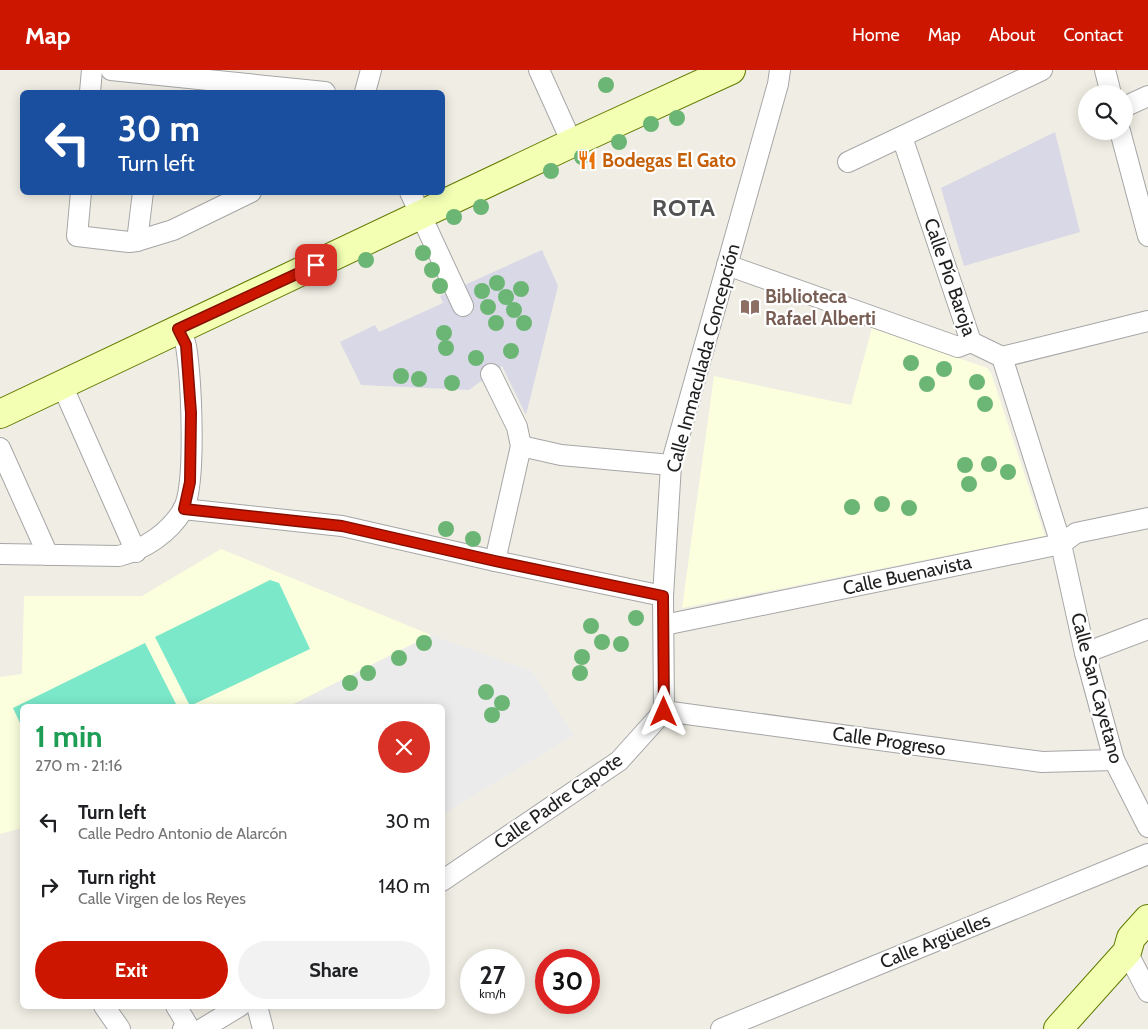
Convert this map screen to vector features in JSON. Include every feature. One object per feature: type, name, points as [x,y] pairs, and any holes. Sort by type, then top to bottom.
[{"type":"street","points":[[90,90],[92,70]]},
{"type":"street","points":[[111,70],[156,84],[188,74],[310,90]]},
{"type":"street","points":[[365,90],[370,70]]},
{"type":"street","points":[[538,70],[572,143]]},
{"type":"street","points":[[445,192],[572,143],[731,70]]},
{"type":"street","name":"Calle Inmaculada Concepción","points":[[664,712],[663,596],[671,465],[778,84],[780,70]]},
{"type":"street","points":[[848,162],[1042,70]]},
{"type":"street","points":[[1105,70],[1109,85]]},
{"type":"street","points":[[1133,102],[1148,96]]},
{"type":"street","name":"Calle Pío Baroja","points":[[902,137],[971,342],[1002,357]]},
{"type":"street","points":[[1123,140],[1142,188],[1148,236]]},
{"type":"street","points":[[80,195],[77,236],[129,242],[173,230],[245,195]]},
{"type":"street","points":[[143,195],[143,238]]},
{"type":"street","points":[[0,414],[178,329],[415,203],[436,195]]},
{"type":"street","points":[[415,203],[463,306]]},
{"type":"street","points":[[727,265],[958,347],[971,342]]},
{"type":"street","points":[[1061,544],[1002,357],[1148,321]]},
{"type":"street","points":[[0,554],[120,556],[136,552],[165,533],[184,509],[190,482],[191,413],[186,345],[178,329]]},
{"type":"street","points":[[491,374],[517,427],[521,446],[495,561]]},
{"type":"street","points":[[62,386],[136,552]]},
{"type":"street","points":[[521,446],[561,455],[671,465]]},
{"type":"street","points":[[0,448],[48,555]]},
{"type":"street","points":[[184,509],[342,526],[495,561],[663,596]]},
{"type":"street","name":"Calle Buenavista","points":[[664,625],[1061,544],[1076,534],[1148,518]]},
{"type":"street","name":"Calle San Cayetano","points":[[1061,544],[1086,653],[1114,760],[1148,827]]},
{"type":"street","points":[[1086,653],[1148,629]]},
{"type":"street","name":"Calle Progreso","points":[[664,712],[1042,762],[1114,760]]},
{"type":"street","name":"Calle Padre Capote","points":[[445,879],[619,761],[664,712]]},
{"type":"street","name":"Calle Argüelles","points":[[721,1029],[1148,854]]},
{"type":"street","points":[[1148,919],[1131,938],[1137,946],[1148,992]]},
{"type":"street","points":[[1058,1029],[1137,946]]},
{"type":"street","points":[[106,1009],[120,1029]]},
{"type":"street","points":[[178,1009],[188,1026],[183,1029]]},
{"type":"street","points":[[202,1029],[235,1009]]},
{"type":"street","points":[[258,1009],[263,1029]]},
{"type":"shaded area","points":[[1055,132],[1080,232],[964,266],[941,188]]},
{"type":"shaded area","points":[[542,250],[558,286],[526,415],[502,366],[469,390],[361,385],[340,342],[375,325],[379,332],[443,303],[440,296]]},
{"type":"shaded area","points":[[872,328],[987,368],[991,373],[1045,536],[682,608],[714,376],[851,405]]},
{"type":"shaded area","points":[[221,549],[431,635],[294,704],[20,704],[20,829],[0,834],[0,677],[22,674],[24,596],[142,596]]},
{"type":"shaded area","points":[[431,635],[532,671],[574,735],[445,813],[445,704],[294,704]]},
{"type":"green space","points":[[270,580],[279,583],[310,649],[194,704],[189,704],[155,637]]},
{"type":"green space","points":[[145,643],[176,704],[21,704]]},
{"type":"green space","points":[[20,705],[20,723],[13,708]]},
{"type":"place","name":"Bodegas El Gato","points":[[587,160]]},
{"type":"place","name":"Biblioteca Rafael Alberti","points":[[750,307]]},
{"type":"district","name":"ROTA","points":[[684,207]]},
{"type":"route","points":[[316,265],[178,329],[186,345],[191,413],[190,482],[184,509],[342,526],[495,561],[663,596],[664,712]]}]
